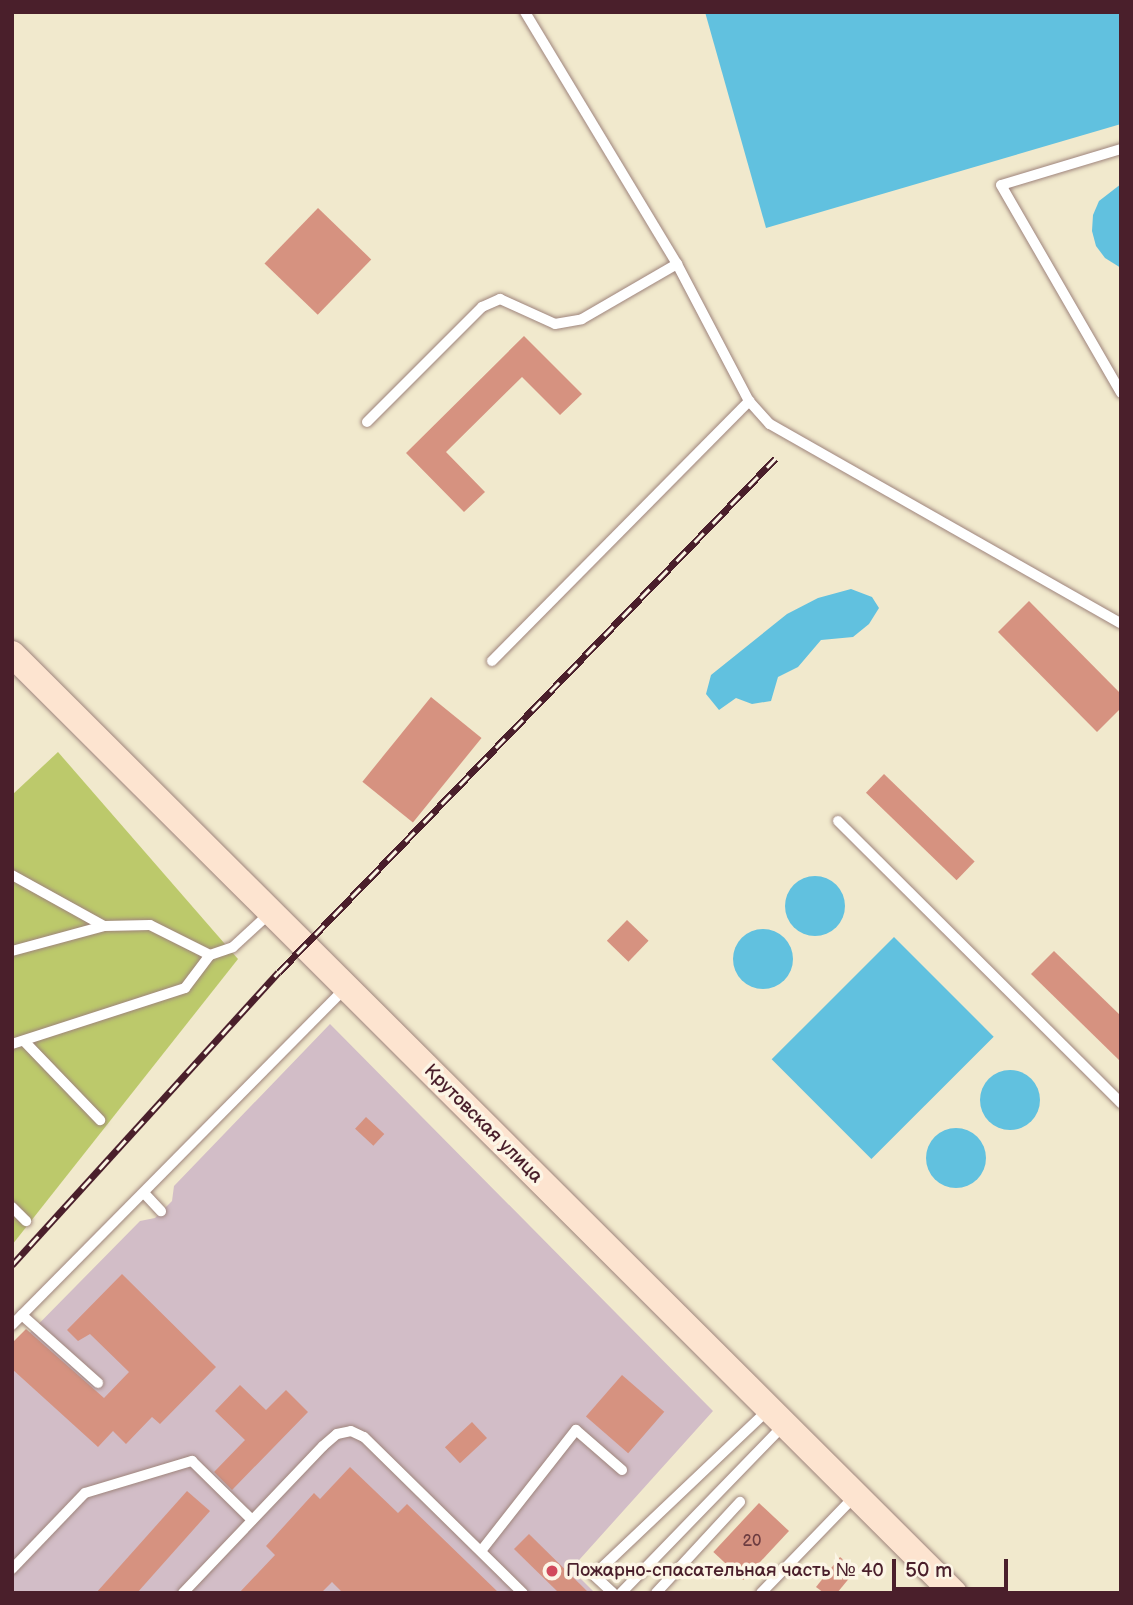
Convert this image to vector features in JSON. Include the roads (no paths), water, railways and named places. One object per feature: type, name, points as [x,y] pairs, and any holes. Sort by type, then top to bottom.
[{"type":"street","name":"Крутовская улица","points":[[12,654],[954,1593]]},
{"type":"lane","points":[[525,12],[677,264],[749,401],[770,424],[1121,623]]},
{"type":"lane","points":[[1121,149],[1001,186],[1121,393]]},
{"type":"lane","points":[[367,422],[482,307],[500,299],[555,324],[582,318],[677,264]]},
{"type":"lane","points":[[492,661],[749,401]]},
{"type":"lane","points":[[838,821],[1121,1103]]},
{"type":"lane","points":[[12,875],[104,926]]},
{"type":"lane","points":[[12,1044],[184,988],[211,956],[233,947],[271,912]]},
{"type":"lane","points":[[12,951],[104,926],[159,927],[211,956]]},
{"type":"lane","points":[[12,1325],[346,987]]},
{"type":"lane","points":[[24,1041],[100,1120]]},
{"type":"lane","points":[[144,1192],[161,1211]]},
{"type":"lane","points":[[12,1207],[26,1221]]},
{"type":"lane","points":[[22,1315],[98,1383]]},
{"type":"lane","points":[[613,1593],[594,1574],[776,1417]]},
{"type":"lane","points":[[621,1593],[776,1417]]},
{"type":"lane","points":[[481,1551],[576,1430],[622,1470]]},
{"type":"lane","points":[[183,1593],[323,1446],[337,1434],[351,1431],[364,1437],[523,1593]]},
{"type":"lane","points":[[12,1569],[85,1493],[192,1461],[252,1520]]},
{"type":"lane","points":[[761,1593],[855,1495]]},
{"type":"lane","points":[[656,1593],[740,1502]]},
{"type":"water","points":[[705,12],[1121,12],[1121,124],[766,228]]},
{"type":"water","points":[[1121,184],[1121,268],[1105,258],[1096,246],[1092,231],[1093,215],[1099,201]]},
{"type":"water","points":[[851,589],[872,597],[879,608],[869,624],[853,637],[821,640],[798,667],[778,677],[771,701],[752,704],[736,698],[719,710],[706,694],[711,675],[787,614],[818,598]]},
{"type":"water","points":[[809,876],[821,876],[840,889],[845,906],[843,918],[832,931],[821,936],[809,936],[790,923],[785,912],[785,900],[798,881]]},
{"type":"water","points":[[757,929],[769,929],[788,942],[793,959],[791,971],[780,984],[769,989],[757,989],[738,976],[733,965],[733,953],[746,934]]},
{"type":"water","points":[[894,937],[994,1037],[871,1159],[772,1059]]},
{"type":"water","points":[[1004,1070],[1016,1070],[1035,1083],[1040,1100],[1038,1112],[1027,1125],[1016,1130],[1004,1130],[985,1117],[980,1106],[980,1094],[993,1075]]},
{"type":"water","points":[[950,1128],[962,1128],[981,1141],[986,1158],[984,1170],[973,1183],[962,1188],[950,1188],[931,1175],[926,1164],[926,1152],[939,1133]]},
{"type":"railway","points":[[12,1265],[279,972],[775,459]]},
{"type":"place","name":"Пожарно-спасательная часть № 40","points":[[552,1571]]}]
